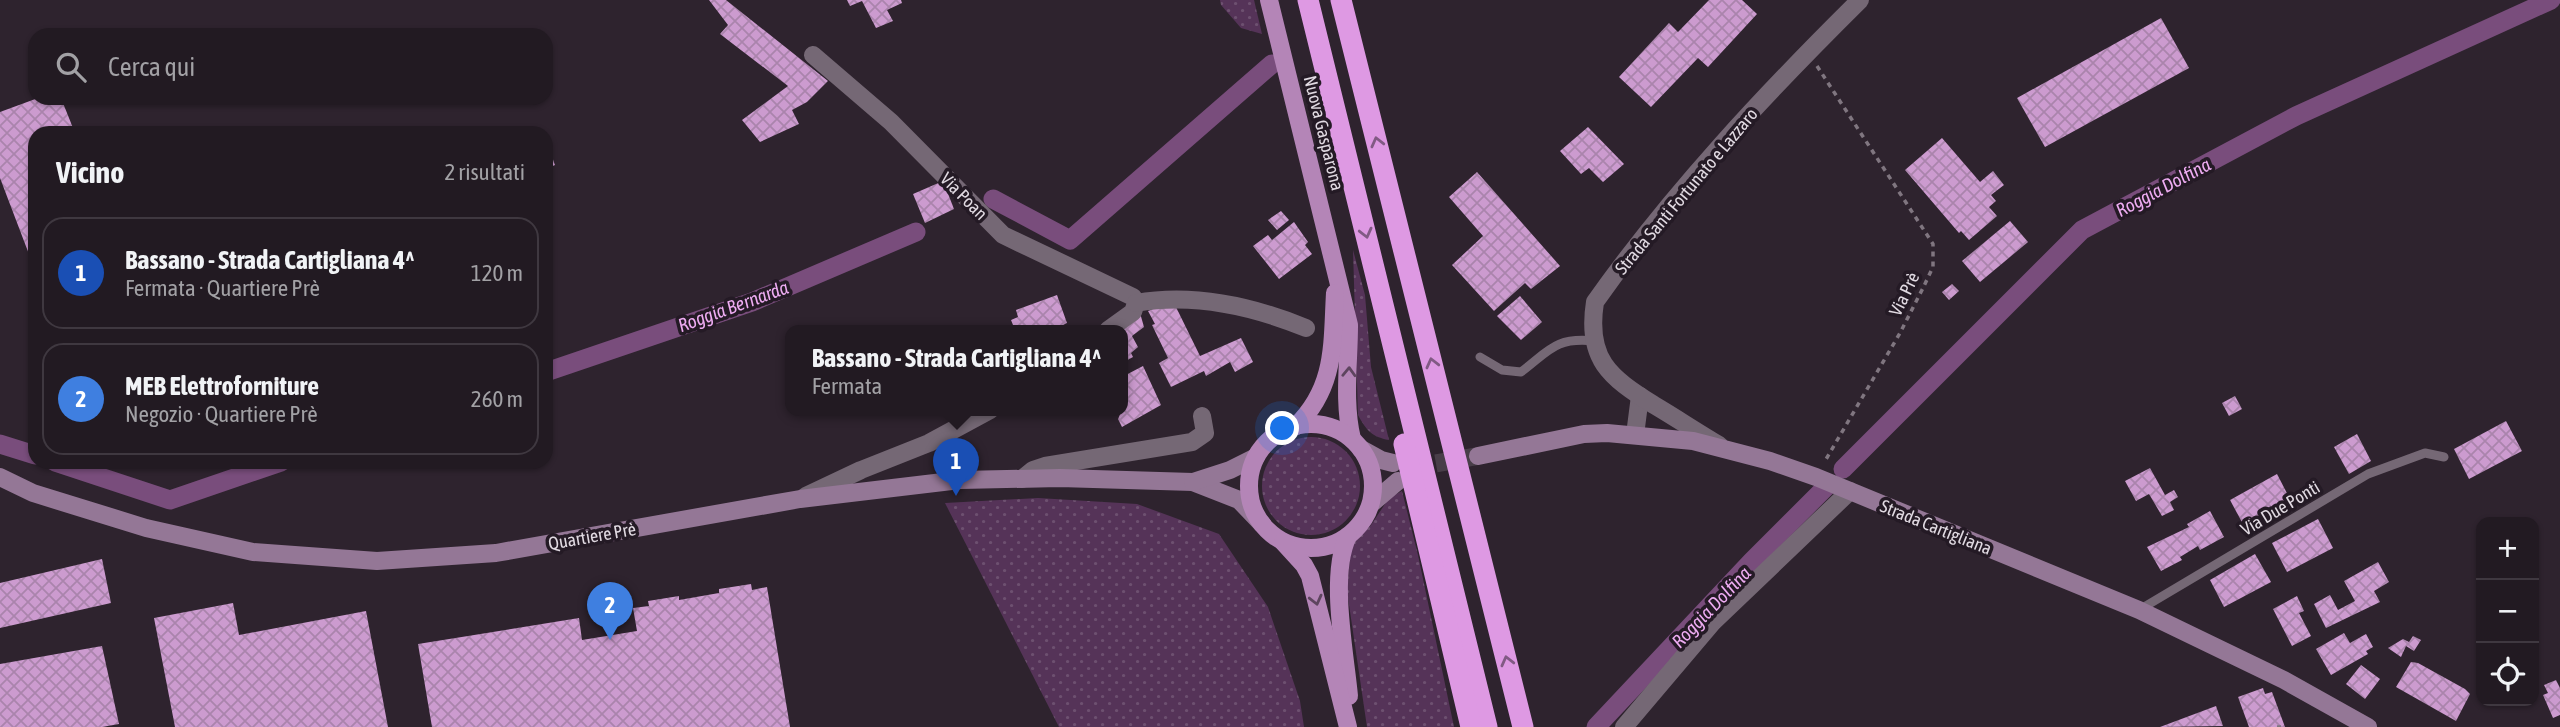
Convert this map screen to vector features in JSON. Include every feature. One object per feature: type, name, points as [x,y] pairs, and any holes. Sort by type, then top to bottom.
[{"type":"highway","points":[[1308,0],[1375,269],[1471,727]]},
{"type":"highway","points":[[1341,0],[1523,727]]},
{"type":"highway","points":[[1410,438],[1430,490],[1487,727]]},
{"type":"main road","name":"Nuova Gasparona","points":[[1269,0],[1349,325],[1346,408],[1357,444],[1370,466],[1374,485],[1371,504]]},
{"type":"main road","name":"Nuova Gasparona","points":[[1256,457],[1266,443],[1280,432],[1296,425],[1317,399],[1332,362],[1335,276]]},
{"type":"main road","points":[[1296,425],[1316,424],[1335,428],[1357,444]]},
{"type":"main road","points":[[1256,457],[1250,473],[1249,491],[1253,509],[1262,524],[1283,542],[1304,565],[1310,576],[1350,727]]},
{"type":"main road","points":[[1283,542],[1305,548],[1328,546],[1348,536],[1358,527],[1371,504]]},
{"type":"main road","points":[[1348,536],[1340,559],[1339,586],[1350,727]]},
{"type":"street","name":"Strada Santi Fortunato e Lazzaro","points":[[1723,448],[1640,396],[1607,371],[1594,341],[1592,323],[1595,302],[1693,176],[1860,0]]},
{"type":"street","name":"Via Poan","points":[[813,55],[891,122],[1003,235],[1133,297],[1136,303]]},
{"type":"street","points":[[1115,325],[1133,312],[1136,303],[1165,298],[1208,300],[1306,328]]},
{"type":"street","points":[[1635,435],[1640,396]]},
{"type":"street","points":[[800,499],[861,470],[929,443],[979,416]]},
{"type":"street","points":[[1022,479],[1033,470],[1045,466],[1192,442],[1205,433],[1202,416]]},
{"type":"street","name":"Strada Cartigliana","points":[[1478,456],[1584,433],[1693,441],[1723,448],[1815,477],[2139,610],[2284,680],[2368,727]]},
{"type":"street","points":[[1357,444],[1381,460],[1393,463]]},
{"type":"street","name":"Quartiere Prè","points":[[1193,482],[1230,470],[1256,457]]},
{"type":"street","name":"Quartiere Prè","points":[[0,477],[33,494],[146,528],[253,552],[377,561],[496,553],[800,499],[960,481],[1060,478],[1193,482],[1239,500],[1262,524]]},
{"type":"street","points":[[1371,504],[1398,481]]},
{"type":"street","points":[[1624,727],[1713,622],[1850,491]]},
{"type":"lane","points":[[1480,357],[1502,370],[1521,372],[1551,348],[1572,339],[1594,341]]},
{"type":"lane","name":"Via Due Ponti","points":[[2139,610],[2368,474],[2426,453],[2444,457]]},
{"type":"path","name":"Via Prè","points":[[1808,53],[1933,243],[1933,267],[1923,288],[1900,333],[1815,477]]},
{"type":"shaded area","points":[[1220,0],[1254,0],[1262,34],[1241,28],[1221,5]]},
{"type":"shaded area","points":[[1353,250],[1365,295],[1371,367],[1389,440],[1370,432],[1358,415]]},
{"type":"shaded area","points":[[1311,437],[1330,441],[1346,451],[1356,467],[1360,486],[1356,505],[1346,521],[1330,531],[1311,535],[1292,531],[1276,521],[1266,505],[1262,486],[1266,467],[1276,451],[1292,441]]},
{"type":"shaded area","points":[[1402,491],[1454,727],[1367,727],[1347,591],[1351,546],[1371,525],[1389,498]]},
{"type":"shaded area","points":[[1038,498],[1137,504],[1219,534],[1268,607],[1300,701],[1304,727],[1059,727],[945,503]]},
{"type":"building","points":[[709,0],[726,0],[828,81],[807,102],[792,110],[799,124],[760,142],[742,120],[788,86],[720,34],[728,25]]},
{"type":"building","points":[[847,0],[901,0],[902,3],[887,10],[893,21],[876,28],[862,1],[850,6]]},
{"type":"building","points":[[1709,0],[1742,0],[1757,14],[1708,67],[1698,58],[1651,107],[1619,77],[1669,23],[1678,32]]},
{"type":"building","points":[[2161,18],[2189,68],[2045,147],[2017,98]]},
{"type":"building","points":[[28,102],[28,105],[64,105],[72,126],[28,126],[28,252],[0,178],[0,112]]},
{"type":"building","points":[[1588,127],[1624,164],[1603,182],[1589,168],[1581,174],[1560,151]]},
{"type":"building","points":[[1942,138],[1980,182],[1993,171],[2004,185],[1991,195],[1996,201],[1989,207],[1997,216],[1969,240],[1961,231],[1959,233],[1905,170]]},
{"type":"building","points":[[1477,172],[1560,266],[1531,289],[1525,283],[1494,311],[1452,265],[1483,236],[1449,197]]},
{"type":"building","points":[[943,181],[954,209],[925,223],[913,194]]},
{"type":"building","points":[[1281,211],[1289,220],[1277,230],[1268,220]]},
{"type":"building","points":[[2010,221],[2028,242],[1980,282],[1962,261]]},
{"type":"building","points":[[1294,222],[1308,242],[1305,245],[1312,254],[1279,279],[1253,246],[1268,235],[1272,240]]},
{"type":"building","points":[[1952,284],[1959,291],[1949,300],[1942,292]]},
{"type":"building","points":[[1057,295],[1067,323],[1013,325],[1011,320],[1018,317],[1016,310]]},
{"type":"building","points":[[1520,296],[1542,322],[1521,340],[1497,316]]},
{"type":"building","points":[[1175,305],[1200,356],[1241,338],[1253,362],[1235,372],[1230,362],[1206,376],[1204,371],[1171,387],[1159,363],[1168,358],[1148,311]]},
{"type":"building","points":[[1140,313],[1144,327],[1132,336],[1138,347],[1131,353],[1133,357],[1128,360],[1128,325]]},
{"type":"building","points":[[1143,366],[1161,405],[1122,427],[1118,419],[1119,416],[1128,416],[1128,374]]},
{"type":"building","points":[[2235,396],[2242,409],[2229,416],[2222,403]]},
{"type":"building","points":[[2506,421],[2522,451],[2469,479],[2454,449]]},
{"type":"building","points":[[2357,434],[2371,461],[2349,474],[2334,447]]},
{"type":"building","points":[[2150,468],[2165,495],[2174,490],[2178,497],[2170,502],[2174,510],[2162,516],[2149,494],[2136,501],[2125,481]]},
{"type":"building","points":[[2277,474],[2290,499],[2244,526],[2230,500]]},
{"type":"building","points":[[2210,511],[2224,537],[2200,550],[2198,546],[2180,557],[2182,560],[2161,571],[2147,547],[2189,527],[2187,524]]},
{"type":"building","points":[[2318,519],[2333,548],[2287,572],[2272,543]]},
{"type":"building","points":[[2255,554],[2271,582],[2224,607],[2210,580]]},
{"type":"building","points":[[102,559],[111,603],[0,628],[0,583]]},
{"type":"building","points":[[2378,562],[2389,582],[2374,591],[2380,602],[2326,628],[2314,604],[2330,595],[2338,610],[2355,601],[2344,581]]},
{"type":"building","points":[[751,584],[752,590],[767,587],[790,727],[432,727],[418,644],[579,618],[582,640],[637,631],[633,608],[649,606],[648,601],[679,596],[679,600]]},
{"type":"building","points":[[2297,596],[2304,611],[2299,613],[2311,636],[2292,646],[2273,609]]},
{"type":"building","points":[[233,603],[239,635],[366,611],[388,727],[175,727],[154,618]]},
{"type":"building","points":[[2344,633],[2350,643],[2366,634],[2373,647],[2366,651],[2368,654],[2331,675],[2316,649]]},
{"type":"building","points":[[2413,636],[2421,640],[2414,651],[2406,646],[2401,657],[2388,648],[2403,639],[2409,642]]},
{"type":"building","points":[[102,646],[119,724],[102,727],[0,727],[0,664]]},
{"type":"building","points":[[2411,662],[2418,663],[2470,694],[2456,721],[2396,687]]},
{"type":"building","points":[[2361,665],[2380,679],[2365,699],[2346,684]]},
{"type":"building","points":[[2556,680],[2560,688],[2560,715],[2553,718],[2543,695],[2548,693],[2544,685]]},
{"type":"building","points":[[2263,688],[2265,694],[2272,692],[2285,727],[2249,727],[2238,697]]},
{"type":"building","points":[[2216,706],[2223,726],[2160,727]]},
{"type":"waterway","name":"Roggia Dolfina","points":[[1843,469],[2082,230],[2296,116],[2551,0]]},
{"type":"waterway","name":"Roggia Bernarda","points":[[993,199],[1070,240],[1272,64]]},
{"type":"waterway","name":"Roggia Bernarda","points":[[553,370],[752,302],[916,232]]},
{"type":"waterway","name":"Roggia Bernarda","points":[[0,444],[28,453]]},
{"type":"waterway","name":"Roggia Bernarda","points":[[76,469],[170,500],[261,469]]},
{"type":"waterway","name":"Roggia Dolfina","points":[[1596,727],[1751,562],[1826,487]]},
{"type":"tunnel","points":[[1409,463],[1433,464],[1478,456]]},
{"type":"place","name":"Bassano - Strada Cartigliana 4^","points":[[956,496]]},
{"type":"place","name":"MEB Elettroforniture","points":[[610,640]]}]
